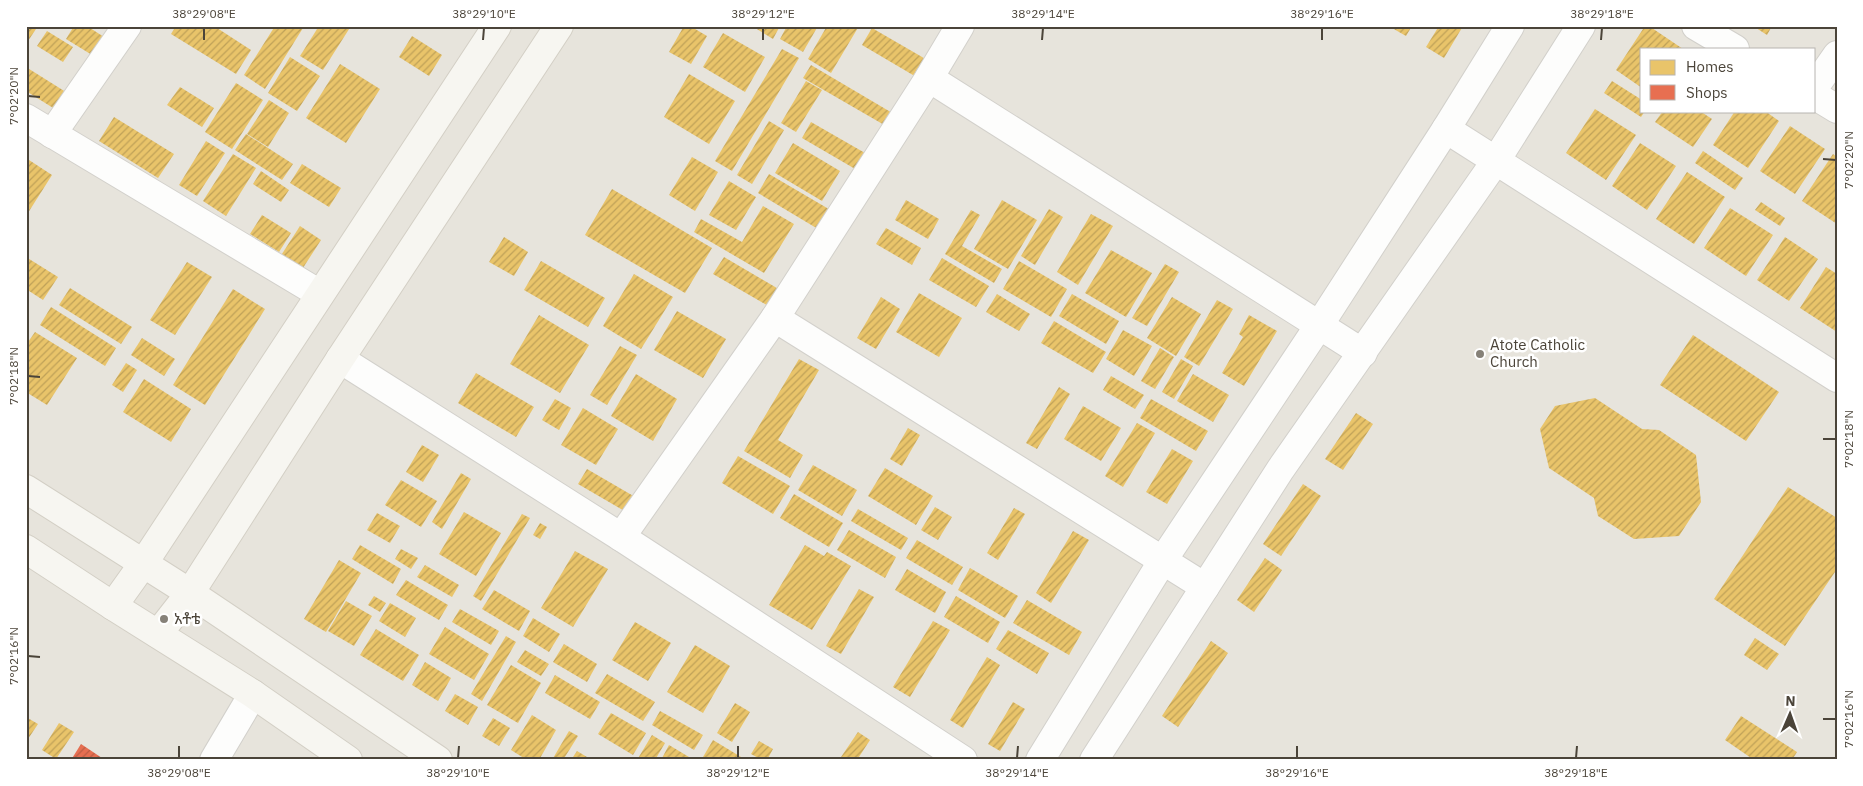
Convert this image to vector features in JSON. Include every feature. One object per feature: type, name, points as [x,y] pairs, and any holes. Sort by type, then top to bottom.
[{"type":"main road","points":[[113,606],[143,564],[497,26]]},
{"type":"main road","points":[[158,634],[190,593],[340,359],[559,26]]},
{"type":"main road","points":[[26,489],[190,593],[438,760]]},
{"type":"main road","points":[[26,549],[254,694],[348,760]]},
{"type":"street","points":[[52,134],[126,26]]},
{"type":"street","points":[[621,537],[775,318],[929,78],[960,26]]},
{"type":"street","points":[[1040,760],[1163,560],[1320,324],[1510,26]]},
{"type":"street","points":[[1094,760],[1280,470],[1495,162],[1581,26]]},
{"type":"street","points":[[1696,26],[1733,48]]},
{"type":"street","points":[[1816,85],[1837,55]]},
{"type":"street","points":[[929,78],[1363,352]]},
{"type":"street","points":[[1816,96],[1837,109]]},
{"type":"street","points":[[26,118],[320,294]]},
{"type":"street","points":[[1446,129],[1495,162],[1837,378]]},
{"type":"street","points":[[775,318],[1205,587]]},
{"type":"street","points":[[340,359],[621,537],[963,760]]},
{"type":"street","points":[[214,760],[254,694]]},
{"type":"shaded area","points":[[26,26],[1837,26],[1837,760],[26,760]]},
{"type":"building: Homes","points":[[26,26],[38,26],[26,44]]},
{"type":"building: Homes","points":[[74,26],[87,26],[104,37],[92,55],[66,39]]},
{"type":"building: Homes","points":[[176,26],[214,26],[251,50],[236,74],[171,34]]},
{"type":"building: Homes","points":[[275,26],[299,26],[303,28],[265,89],[244,75]]},
{"type":"building: Homes","points":[[319,26],[351,26],[323,70],[300,56]]},
{"type":"building: Homes","points":[[684,26],[690,26],[707,36],[691,64],[669,52]]},
{"type":"building: Homes","points":[[752,26],[780,26],[773,39]]},
{"type":"building: Homes","points":[[787,26],[818,26],[803,52],[780,39]]},
{"type":"building: Homes","points":[[827,26],[859,26],[831,73],[808,59]]},
{"type":"building: Homes","points":[[1393,26],[1412,26],[1406,36],[1392,28]]},
{"type":"building: Homes","points":[[1439,26],[1463,26],[1444,58],[1426,47]]},
{"type":"building: Homes","points":[[1645,26],[1649,26],[1682,48],[1640,48],[1640,87],[1616,70]]},
{"type":"building: Homes","points":[[1753,26],[1772,26],[1767,35]]},
{"type":"building: Homes","points":[[872,28],[929,61],[918,78],[862,45]]},
{"type":"building: Homes","points":[[47,31],[73,47],[63,62],[37,46]]},
{"type":"building: Homes","points":[[723,33],[765,57],[745,92],[703,67]]},
{"type":"building: Homes","points":[[412,36],[442,55],[429,76],[399,57]]},
{"type":"building: Homes","points":[[782,49],[799,58],[732,171],[715,161]]},
{"type":"building: Homes","points":[[290,57],[320,76],[297,111],[268,93]]},
{"type":"building: Homes","points":[[340,64],[380,89],[346,143],[306,118]]},
{"type":"building: Homes","points":[[811,65],[894,114],[886,126],[803,78]]},
{"type":"building: Homes","points":[[26,67],[69,94],[58,111],[26,91]]},
{"type":"building: Homes","points":[[689,74],[735,101],[709,144],[664,117]]},
{"type":"building: Homes","points":[[806,81],[822,90],[796,132],[781,123]]},
{"type":"building: Homes","points":[[1612,81],[1640,99],[1640,112],[1644,112],[1641,117],[1604,93]]},
{"type":"building: Homes","points":[[236,83],[263,100],[232,149],[205,132]]},
{"type":"building: Homes","points":[[180,87],[214,108],[202,127],[167,105]]},
{"type":"building: Homes","points":[[269,100],[289,113],[268,147],[247,134]]},
{"type":"building: Homes","points":[[1595,109],[1636,135],[1606,180],[1566,153]]},
{"type":"building: Homes","points":[[1662,112],[1702,112],[1712,119],[1693,147],[1655,122]]},
{"type":"building: Homes","points":[[1734,112],[1766,112],[1779,121],[1748,168],[1713,145]]},
{"type":"building: Homes","points":[[114,117],[174,154],[158,178],[99,141]]},
{"type":"building: Homes","points":[[769,121],[784,130],[752,184],[737,175]]},
{"type":"building: Homes","points":[[811,122],[872,157],[862,173],[802,138]]},
{"type":"building: Homes","points":[[1790,126],[1825,149],[1795,194],[1760,171]]},
{"type":"building: Homes","points":[[246,134],[293,164],[282,180],[235,150]]},
{"type":"building: Homes","points":[[206,141],[225,153],[197,196],[179,185]]},
{"type":"building: Homes","points":[[793,143],[840,171],[822,201],[775,173]]},
{"type":"building: Homes","points":[[1640,143],[1676,166],[1647,210],[1612,186]]},
{"type":"building: Homes","points":[[1703,151],[1743,178],[1735,190],[1695,163]]},
{"type":"building: Homes","points":[[233,154],[256,168],[226,216],[203,201]]},
{"type":"building: Homes","points":[[1833,154],[1837,157],[1837,224],[1802,201]]},
{"type":"building: Homes","points":[[692,157],[718,172],[695,211],[669,195]]},
{"type":"building: Homes","points":[[26,158],[52,175],[26,216]]},
{"type":"building: Homes","points":[[302,164],[341,188],[329,207],[290,183]]},
{"type":"building: Homes","points":[[261,171],[289,190],[281,202],[253,184]]},
{"type":"building: Homes","points":[[1687,172],[1725,197],[1694,244],[1656,219]]},
{"type":"building: Homes","points":[[769,174],[839,215],[828,235],[758,193]]},
{"type":"building: Homes","points":[[729,181],[756,197],[736,230],[709,215]]},
{"type":"building: Homes","points":[[612,189],[712,248],[685,293],[585,235]]},
{"type":"building: Homes","points":[[906,200],[939,219],[928,239],[895,220]]},
{"type":"building: Homes","points":[[1002,200],[1037,220],[1008,269],[974,249]]},
{"type":"building: Homes","points":[[1761,202],[1785,218],[1780,226],[1755,210]]},
{"type":"building: Homes","points":[[763,206],[794,224],[764,273],[694,232],[701,219],[742,242]]},
{"type":"building: Homes","points":[[1730,208],[1773,235],[1746,276],[1704,248]]},
{"type":"building: Homes","points":[[1049,209],[1063,217],[1035,265],[1021,256]]},
{"type":"building: Homes","points":[[971,210],[980,215],[962,246],[1002,269],[994,283],[945,254]]},
{"type":"building: Homes","points":[[1091,214],[1113,226],[1078,285],[1057,272]]},
{"type":"building: Homes","points":[[262,215],[291,233],[279,252],[250,234]]},
{"type":"building: Homes","points":[[300,226],[321,240],[301,271],[280,257]]},
{"type":"building: Homes","points":[[886,228],[921,248],[912,265],[876,244]]},
{"type":"building: Homes","points":[[504,237],[528,252],[514,276],[489,262]]},
{"type":"building: Homes","points":[[1785,237],[1818,259],[1789,301],[1757,280]]},
{"type":"building: Homes","points":[[1111,250],[1152,273],[1126,317],[1085,293]]},
{"type":"building: Homes","points":[[26,257],[58,277],[43,300],[26,289]]},
{"type":"building: Homes","points":[[724,257],[787,294],[777,311],[713,274]]},
{"type":"building: Homes","points":[[942,258],[989,286],[976,307],[929,280]]},
{"type":"building: Homes","points":[[541,261],[605,298],[588,327],[524,290]]},
{"type":"building: Homes","points":[[1019,261],[1067,289],[1051,317],[1003,289]]},
{"type":"building: Homes","points":[[187,262],[212,277],[175,335],[150,320]]},
{"type":"building: Homes","points":[[1165,264],[1179,272],[1147,326],[1132,318]]},
{"type":"building: Homes","points":[[1826,267],[1837,274],[1837,332],[1800,308]]},
{"type":"building: Homes","points":[[634,274],[673,297],[641,349],[603,326]]},
{"type":"building: Homes","points":[[70,288],[132,327],[121,344],[59,305]]},
{"type":"building: Homes","points":[[233,289],[265,309],[205,405],[173,385]]},
{"type":"building: Homes","points":[[919,293],[962,318],[939,357],[896,332]]},
{"type":"building: Homes","points":[[997,294],[1030,314],[1019,331],[986,312]]},
{"type":"building: Homes","points":[[1072,294],[1119,321],[1106,344],[1059,316]]},
{"type":"building: Homes","points":[[881,297],[900,309],[876,349],[857,338]]},
{"type":"building: Homes","points":[[1172,297],[1201,314],[1176,356],[1147,338]]},
{"type":"building: Homes","points":[[1217,300],[1233,309],[1199,366],[1184,357]]},
{"type":"building: Homes","points":[[51,307],[116,348],[105,366],[40,325]]},
{"type":"building: Homes","points":[[677,311],[726,339],[703,378],[654,350]]},
{"type":"building: Homes","points":[[539,315],[589,345],[560,393],[510,364]]},
{"type":"building: Homes","points":[[1249,315],[1277,331],[1244,386],[1222,373],[1243,337],[1239,334]]},
{"type":"building: Homes","points":[[1054,321],[1106,352],[1093,373],[1041,343]]},
{"type":"building: Homes","points":[[1123,330],[1152,346],[1134,376],[1106,359]]},
{"type":"building: Homes","points":[[35,332],[77,358],[47,405],[26,392],[26,345]]},
{"type":"building: Homes","points":[[1693,335],[1779,392],[1746,441],[1660,385]]},
{"type":"building: Homes","points":[[142,338],[175,359],[164,376],[131,355]]},
{"type":"building: Homes","points":[[620,346],[637,355],[607,405],[590,395]]},
{"type":"building: Homes","points":[[1160,348],[1174,357],[1155,389],[1141,381]]},
{"type":"building: Homes","points":[[799,359],[819,370],[778,440],[803,455],[790,478],[744,451]]},
{"type":"building: Homes","points":[[1181,359],[1193,366],[1174,399],[1162,392]]},
{"type":"building: Homes","points":[[126,363],[137,370],[123,392],[112,385]]},
{"type":"building: Homes","points":[[476,373],[534,407],[516,437],[458,403]]},
{"type":"building: Homes","points":[[636,374],[677,399],[653,441],[611,416]]},
{"type":"building: Homes","points":[[1193,374],[1229,395],[1213,422],[1177,401]]},
{"type":"building: Homes","points":[[1111,376],[1144,395],[1135,409],[1103,390]]},
{"type":"building: Homes","points":[[144,379],[191,409],[171,442],[123,412]]},
{"type":"building: Homes","points":[[1059,387],[1070,394],[1037,449],[1026,443]]},
{"type":"building: Homes","points":[[1595,398],[1642,429],[1659,430],[1696,455],[1701,502],[1679,536],[1634,539],[1598,516],[1594,498],[1549,468],[1540,429],[1555,406]]},
{"type":"building: Homes","points":[[555,399],[571,408],[559,430],[542,420]]},
{"type":"building: Homes","points":[[1151,399],[1208,431],[1196,451],[1140,418]]},
{"type":"building: Homes","points":[[1083,406],[1121,428],[1101,461],[1064,439]]},
{"type":"building: Homes","points":[[583,408],[618,429],[596,465],[561,445]]},
{"type":"building: Homes","points":[[1356,413],[1373,424],[1343,470],[1325,459]]},
{"type":"building: Homes","points":[[1137,423],[1155,433],[1123,487],[1105,476]]},
{"type":"building: Homes","points":[[908,428],[920,435],[902,466],[890,459]]},
{"type":"building: Homes","points":[[422,445],[439,455],[423,482],[406,472]]},
{"type":"building: Homes","points":[[1172,449],[1193,461],[1167,504],[1146,492]]},
{"type":"building: Homes","points":[[738,456],[790,486],[773,514],[722,483]]},
{"type":"building: Homes","points":[[813,465],[857,490],[842,516],[798,490]]},
{"type":"building: Homes","points":[[885,468],[933,496],[916,525],[868,496]]},
{"type":"building: Homes","points":[[587,469],[642,501],[633,516],[578,484]]},
{"type":"building: Homes","points":[[461,473],[471,479],[442,529],[432,522]]},
{"type":"building: Homes","points":[[401,480],[437,501],[421,527],[385,505]]},
{"type":"building: Homes","points":[[1303,484],[1321,496],[1281,556],[1263,544]]},
{"type":"building: Homes","points":[[1788,487],[1837,518],[1837,569],[1785,646],[1714,599]]},
{"type":"building: Homes","points":[[794,494],[843,523],[829,547],[780,518]]},
{"type":"building: Homes","points":[[935,507],[952,517],[938,540],[921,530]]},
{"type":"building: Homes","points":[[1014,508],[1025,514],[998,560],[987,553]]},
{"type":"building: Homes","points":[[858,509],[908,538],[901,550],[851,521]]},
{"type":"building: Homes","points":[[464,512],[501,533],[476,576],[439,554]]},
{"type":"building: Homes","points":[[377,513],[400,526],[390,543],[367,530]]},
{"type":"building: Homes","points":[[522,514],[530,518],[481,601],[473,596]]},
{"type":"building: Homes","points":[[540,523],[547,527],[540,539],[533,535]]},
{"type":"building: Homes","points":[[849,530],[896,557],[885,578],[837,550]]},
{"type":"building: Homes","points":[[1073,531],[1089,540],[1051,603],[1036,593]]},
{"type":"building: Homes","points":[[917,540],[963,567],[952,585],[906,558]]},
{"type":"building: Homes","points":[[360,545],[401,569],[393,584],[352,559]]},
{"type":"building: Homes","points":[[805,545],[824,556],[827,552],[851,566],[812,630],[769,605]]},
{"type":"building: Homes","points":[[401,549],[418,558],[411,569],[395,559]]},
{"type":"building: Homes","points":[[575,551],[608,569],[573,627],[541,608]]},
{"type":"building: Homes","points":[[1265,558],[1282,570],[1254,612],[1237,600]]},
{"type":"building: Homes","points":[[339,560],[361,573],[326,632],[304,619]]},
{"type":"building: Homes","points":[[425,565],[459,585],[452,597],[417,577]]},
{"type":"building: Homes","points":[[970,568],[1018,596],[1005,618],[958,590]]},
{"type":"building: Homes","points":[[907,569],[946,592],[935,613],[895,590]]},
{"type":"building: Homes","points":[[406,580],[448,605],[439,620],[396,595]]},
{"type":"building: Homes","points":[[859,589],[874,597],[841,654],[826,646]]},
{"type":"building: Homes","points":[[494,590],[530,611],[519,631],[482,609]]},
{"type":"building: Homes","points":[[374,596],[386,603],[380,612],[368,605]]},
{"type":"building: Homes","points":[[956,596],[1000,622],[988,643],[944,617]]},
{"type":"building: Homes","points":[[1027,600],[1082,632],[1069,655],[1013,623]]},
{"type":"building: Homes","points":[[346,601],[372,616],[354,646],[328,631]]},
{"type":"building: Homes","points":[[390,603],[416,618],[405,637],[379,621]]},
{"type":"building: Homes","points":[[460,609],[499,631],[491,645],[452,622]]},
{"type":"building: Homes","points":[[533,618],[560,634],[549,652],[523,636]]},
{"type":"building: Homes","points":[[933,621],[950,630],[910,697],[893,687]]},
{"type":"building: Homes","points":[[635,622],[671,643],[648,681],[612,660]]},
{"type":"building: Homes","points":[[445,627],[489,654],[474,680],[429,654]]},
{"type":"building: Homes","points":[[376,629],[419,655],[403,681],[360,655]]},
{"type":"building: Homes","points":[[1008,630],[1049,653],[1037,674],[996,649]]},
{"type":"building: Homes","points":[[506,636],[516,642],[482,701],[471,694]]},
{"type":"building: Homes","points":[[1755,638],[1779,654],[1767,670],[1744,655]]},
{"type":"building: Homes","points":[[1211,641],[1228,653],[1178,727],[1162,716]]},
{"type":"building: Homes","points":[[564,644],[597,664],[587,682],[553,662]]},
{"type":"building: Homes","points":[[695,645],[730,666],[703,713],[667,692]]},
{"type":"building: Homes","points":[[525,650],[549,664],[541,676],[517,662]]},
{"type":"building: Homes","points":[[987,657],[1000,665],[963,728],[950,720]]},
{"type":"building: Homes","points":[[425,662],[451,678],[438,701],[412,685]]},
{"type":"building: Homes","points":[[511,665],[541,683],[518,723],[487,705]]},
{"type":"building: Homes","points":[[607,674],[655,702],[643,721],[595,693]]},
{"type":"building: Homes","points":[[555,675],[600,702],[590,719],[545,693]]},
{"type":"building: Homes","points":[[455,694],[478,707],[468,725],[445,711]]},
{"type":"building: Homes","points":[[1013,702],[1025,709],[1000,751],[988,744]]},
{"type":"building: Homes","points":[[735,703],[750,712],[732,742],[717,733]]},
{"type":"building: Homes","points":[[660,711],[703,735],[694,750],[652,725]]},
{"type":"building: Homes","points":[[611,713],[646,733],[633,755],[598,734]]},
{"type":"building: Homes","points":[[532,715],[556,730],[539,760],[527,760],[511,750]]},
{"type":"building: Homes","points":[[1741,716],[1797,752],[1792,760],[1754,760],[1725,740]]},
{"type":"building: Homes","points":[[26,717],[38,724],[26,742]]},
{"type":"building: Homes","points":[[493,718],[510,728],[499,746],[482,736]]},
{"type":"building: Homes","points":[[59,723],[74,732],[56,759],[42,750]]},
{"type":"building: Homes","points":[[569,731],[578,736],[563,760],[552,760]]},
{"type":"building: Homes","points":[[858,732],[870,740],[857,760],[839,760]]},
{"type":"building: Homes","points":[[652,735],[665,743],[655,760],[637,760]]},
{"type":"building: Homes","points":[[713,740],[746,760],[708,760],[703,757]]},
{"type":"building: Homes","points":[[759,741],[773,749],[767,760],[762,760],[751,754]]},
{"type":"building: Homes","points":[[669,745],[694,760],[661,760]]},
{"type":"building: Homes","points":[[577,751],[592,760],[571,760]]},
{"type":"building: Shops","points":[[81,744],[105,760],[71,760]]},
{"type":"place","name":"Atote Catholic Church","points":[[1480,354]]},
{"type":"place","name":"አቶቴ","points":[[164,619]]}]
